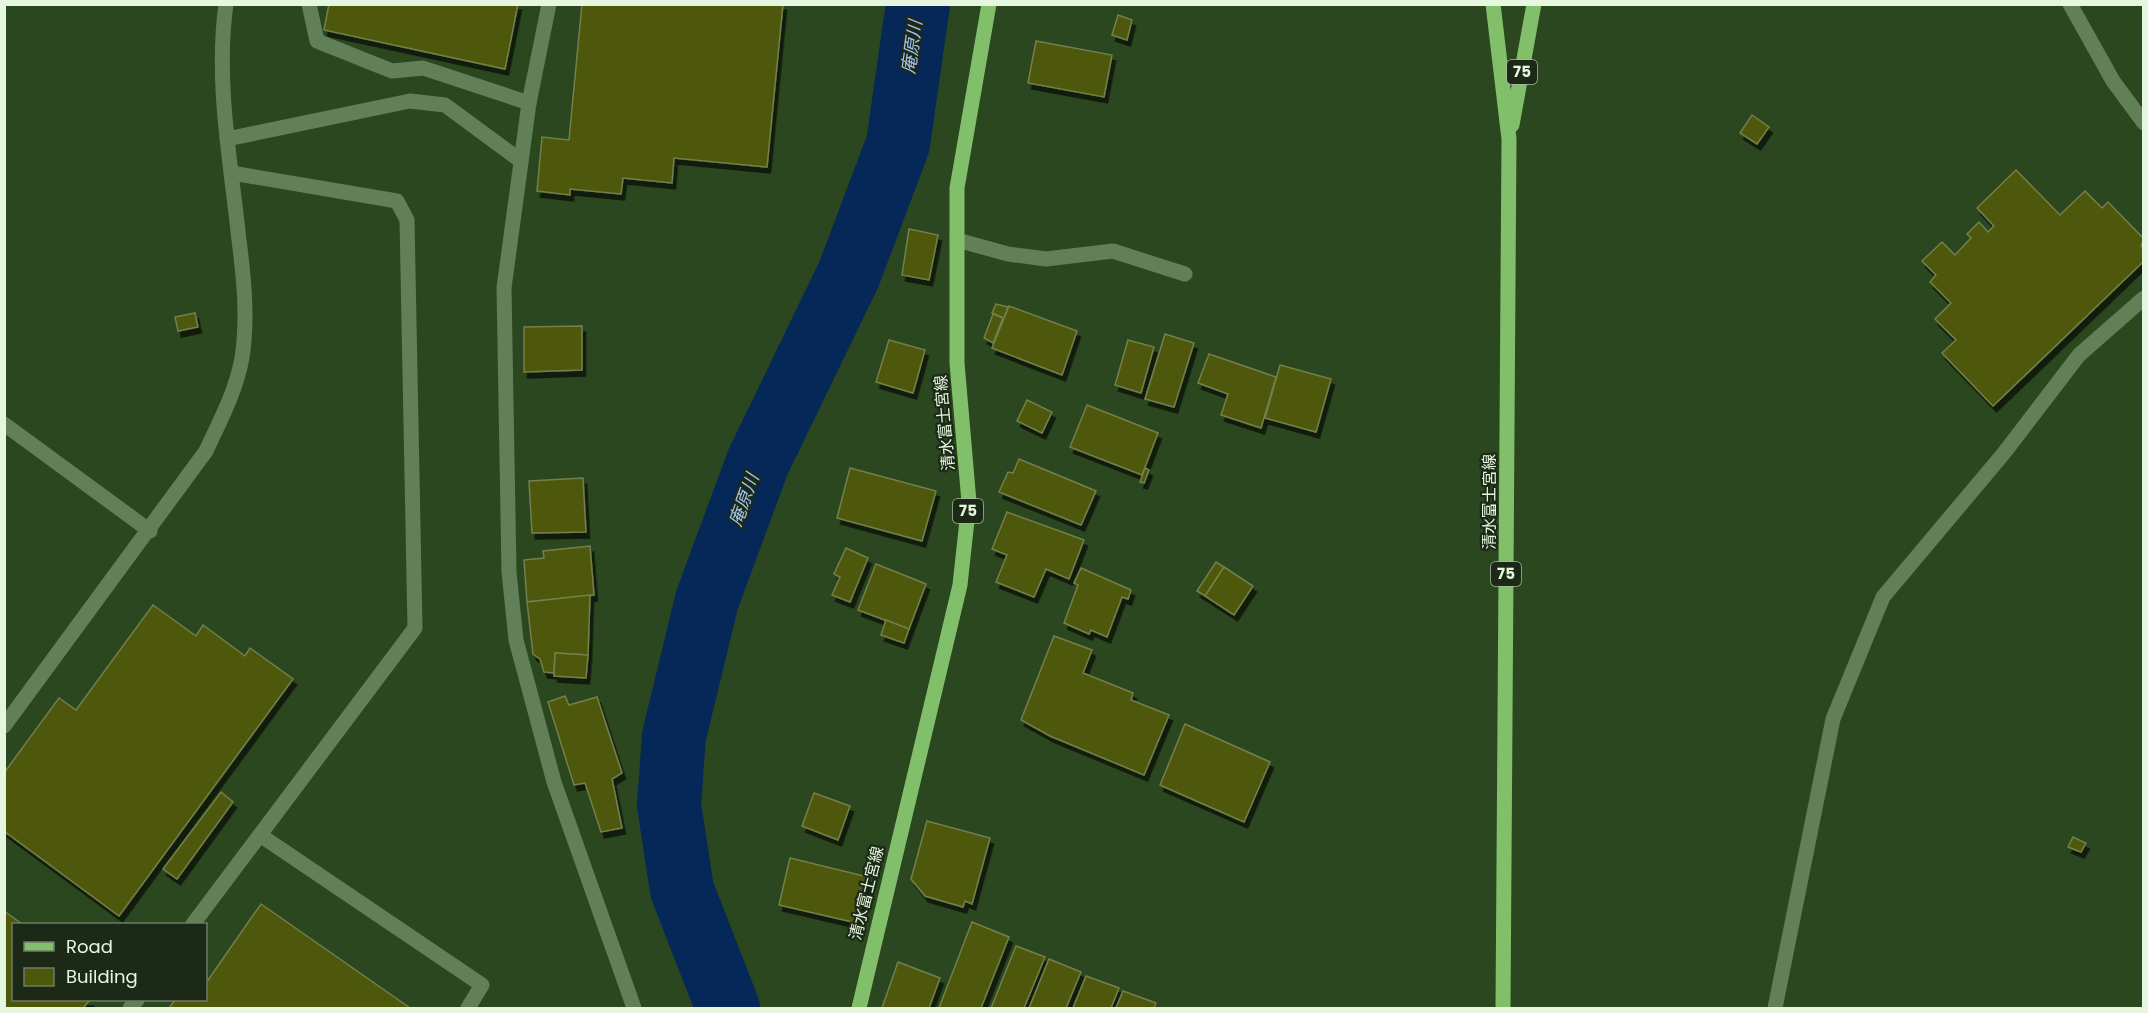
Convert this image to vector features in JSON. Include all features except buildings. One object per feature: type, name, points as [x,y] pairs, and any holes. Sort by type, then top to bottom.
[{"type":"main road","name":"清水富士宮線","points":[[859,1008],[960,585],[969,502],[957,363],[957,188],[989,4]]},
{"type":"main road","name":"清水富士宮線","points":[[1493,4],[1509,139],[1503,1008]]},
{"type":"main road","name":"清水富士宮線","points":[[1509,139],[1534,4]]},
{"type":"street","points":[[4,726],[150,531],[206,451],[229,402],[242,358],[245,298],[227,139],[224,66],[226,4]]},
{"type":"street","points":[[309,4],[316,41],[392,71],[423,68],[529,103]]},
{"type":"street","points":[[549,4],[529,103],[504,288],[509,572],[516,640],[554,782],[634,1008]]},
{"type":"street","points":[[2070,4],[2113,81],[2144,123]]},
{"type":"street","points":[[227,139],[411,101],[445,105],[521,161]]},
{"type":"street","points":[[194,923],[415,628],[407,220],[397,201],[232,173]]},
{"type":"street","points":[[957,240],[1008,254],[1046,258],[1113,251],[1185,274]]},
{"type":"street","points":[[1775,1008],[1833,719],[1883,597],[2004,453],[2079,355],[2144,298]]},
{"type":"street","points":[[4,424],[150,531]]},
{"type":"street","points":[[260,836],[482,985],[468,1008]]},
{"type":"waterway","name":"庵原川","points":[[728,1008],[682,890],[669,805],[674,736],[707,600],[758,462],[849,274],[898,144],[918,4]]}]
